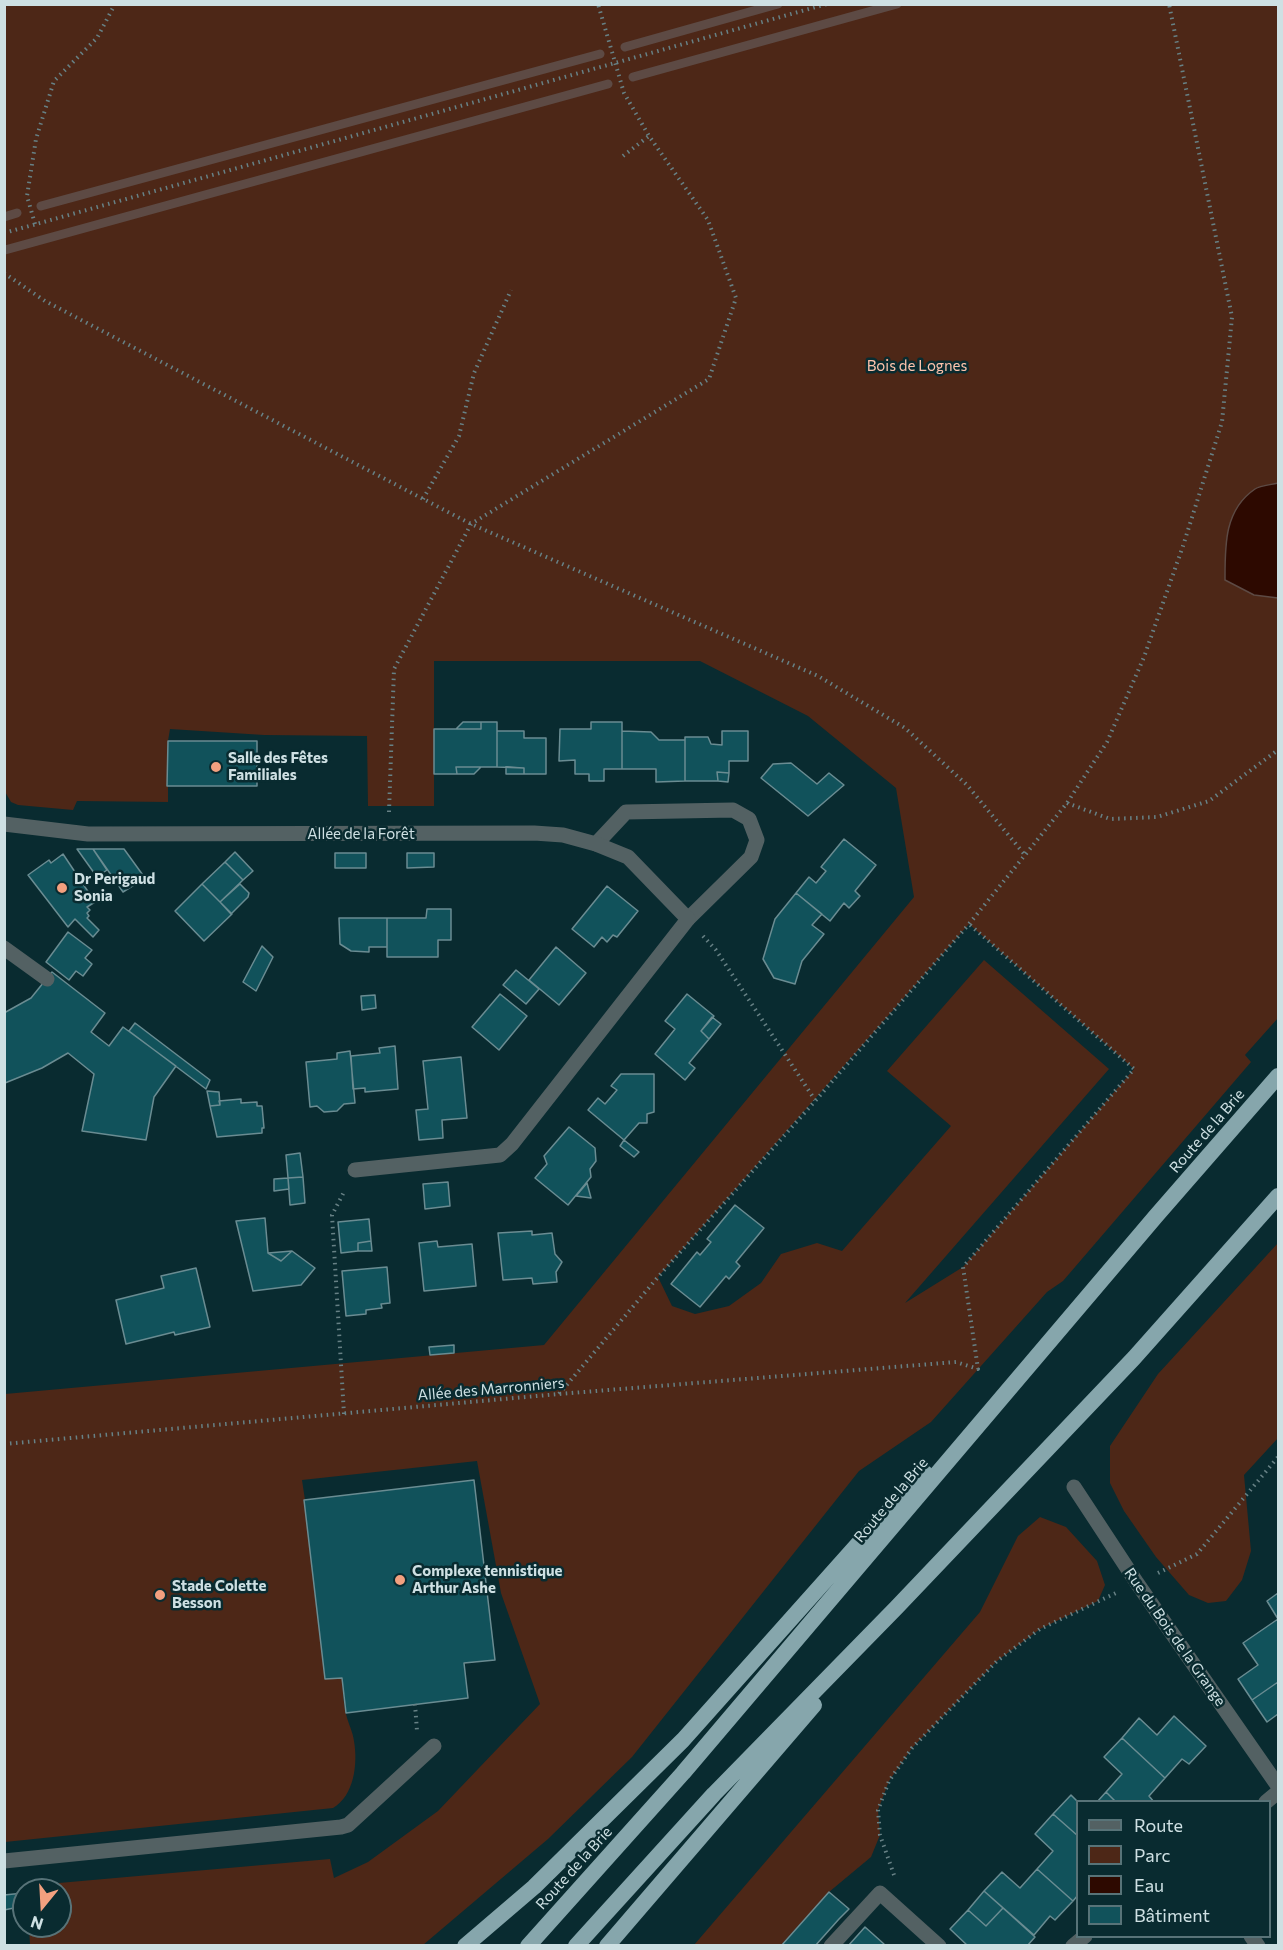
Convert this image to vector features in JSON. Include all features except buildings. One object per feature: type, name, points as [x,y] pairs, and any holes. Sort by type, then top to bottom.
[{"type":"highway","name":"Route de la Brie","points":[[528,1946],[682,1773],[1278,1076]]},
{"type":"highway","points":[[576,1946],[714,1794],[896,1608],[1134,1358],[1278,1196]]},
{"type":"highway","points":[[465,1946],[534,1887],[683,1740],[874,1526],[1046,1346]]},
{"type":"highway","points":[[607,1946],[757,1774],[896,1608]]},
{"type":"street","points":[[355,1170],[500,1155],[512,1144],[688,920],[752,857],[757,840],[749,819],[733,810],[626,812],[596,844]]},
{"type":"street","name":"Allée de la Forêt","points":[[4,824],[88,834],[534,833],[563,835],[596,844],[628,857],[688,920]]},
{"type":"street","points":[[4,948],[47,979]]},
{"type":"street","name":"Rue du Bois de la Grange","points":[[1074,1487],[1137,1583],[1278,1786]]},
{"type":"street","points":[[4,1861],[341,1827],[348,1825],[435,1746]]},
{"type":"street","points":[[831,1946],[880,1893],[939,1946]]},
{"type":"path","points":[[34,224],[27,196],[36,139],[54,81],[98,38],[115,4]]},
{"type":"path","points":[[389,834],[394,669],[471,524],[709,379],[735,298],[708,220],[649,136],[624,93],[598,4]]},
{"type":"path","points":[[4,233],[827,4]]},
{"type":"path","points":[[559,1394],[658,1277],[969,924],[1067,803],[1107,742],[1144,657],[1183,546],[1222,422],[1232,317],[1169,4]]},
{"type":"path","points":[[623,156],[649,136]]},
{"type":"path","points":[[4,273],[45,301],[471,524],[818,676],[905,728],[967,785],[1025,855]]},
{"type":"path","points":[[423,499],[459,436],[474,373],[511,290]]},
{"type":"path","points":[[1067,803],[1110,819],[1157,817],[1209,801],[1278,750]]},
{"type":"path","points":[[688,920],[716,951],[816,1100]]},
{"type":"path","name":"Allée des Marronniers","points":[[4,1444],[559,1394],[956,1362],[978,1369],[963,1267],[1134,1069],[969,924]]},
{"type":"path","points":[[344,1414],[332,1215],[355,1170]]},
{"type":"path","points":[[895,1878],[880,1835],[878,1810],[889,1781],[912,1748],[997,1661],[1040,1629],[1197,1554],[1278,1457]]},
{"type":"green space","name":"Bois de Lognes","points":[[4,5],[1278,5],[1278,1018],[1245,1055],[1251,1062],[1063,1281],[1047,1292],[931,1422],[859,1471],[632,1757],[548,1839],[423,1945],[30,1945],[30,1938],[72,1938],[72,1882],[330,1859],[334,1878],[368,1862],[438,1811],[540,1704],[501,1593],[477,1461],[302,1480],[305,1500],[474,1480],[495,1660],[342,1677],[344,1705],[355,1750],[355,1769],[350,1788],[340,1803],[333,1808],[5,1842],[5,1394],[544,1345],[914,897],[896,788],[808,716],[700,661],[434,661],[434,806],[368,806],[367,736],[264,735],[170,729],[168,802],[77,801],[73,810],[18,805],[11,802],[4,790]],"holes":[[[969,924],[1134,1069],[963,1267],[905,1303],[1109,1069],[984,960],[887,1071],[951,1126],[842,1251],[817,1243],[781,1254],[761,1283],[729,1306],[695,1314],[672,1306],[658,1277]]]},
{"type":"green space","points":[[1278,1243],[1278,1438],[1244,1475],[1251,1551],[1242,1580],[1226,1601],[1208,1603],[1189,1595],[1156,1557],[1124,1511],[1110,1483],[1110,1446],[1158,1374]]},
{"type":"green space","points":[[1040,1517],[1066,1527],[1097,1561],[1105,1585],[1098,1601],[1040,1629],[997,1661],[912,1748],[889,1781],[878,1810],[880,1835],[871,1857],[829,1892],[781,1945],[694,1945],[980,1612],[1018,1536]]},
{"type":"water","points":[[1278,483],[1278,598],[1254,595],[1225,580],[1225,554],[1228,530],[1237,507],[1255,489]]},
{"type":"waterway","points":[[625,47],[778,4]]},
{"type":"waterway","points":[[633,77],[897,4]]},
{"type":"waterway","points":[[41,206],[600,54]]},
{"type":"waterway","points":[[5,250],[608,84]]},
{"type":"waterway","points":[[4,217],[17,213]]},
{"type":"place","name":"Salle des Fêtes Familiales","points":[[216,767]]},
{"type":"place","name":"Dr Perigaud Sonia","points":[[62,888]]},
{"type":"place","name":"Complexe tennistique Arthur Ashe","points":[[400,1580]]},
{"type":"place","name":"Stade Colette Besson","points":[[160,1595]]}]
